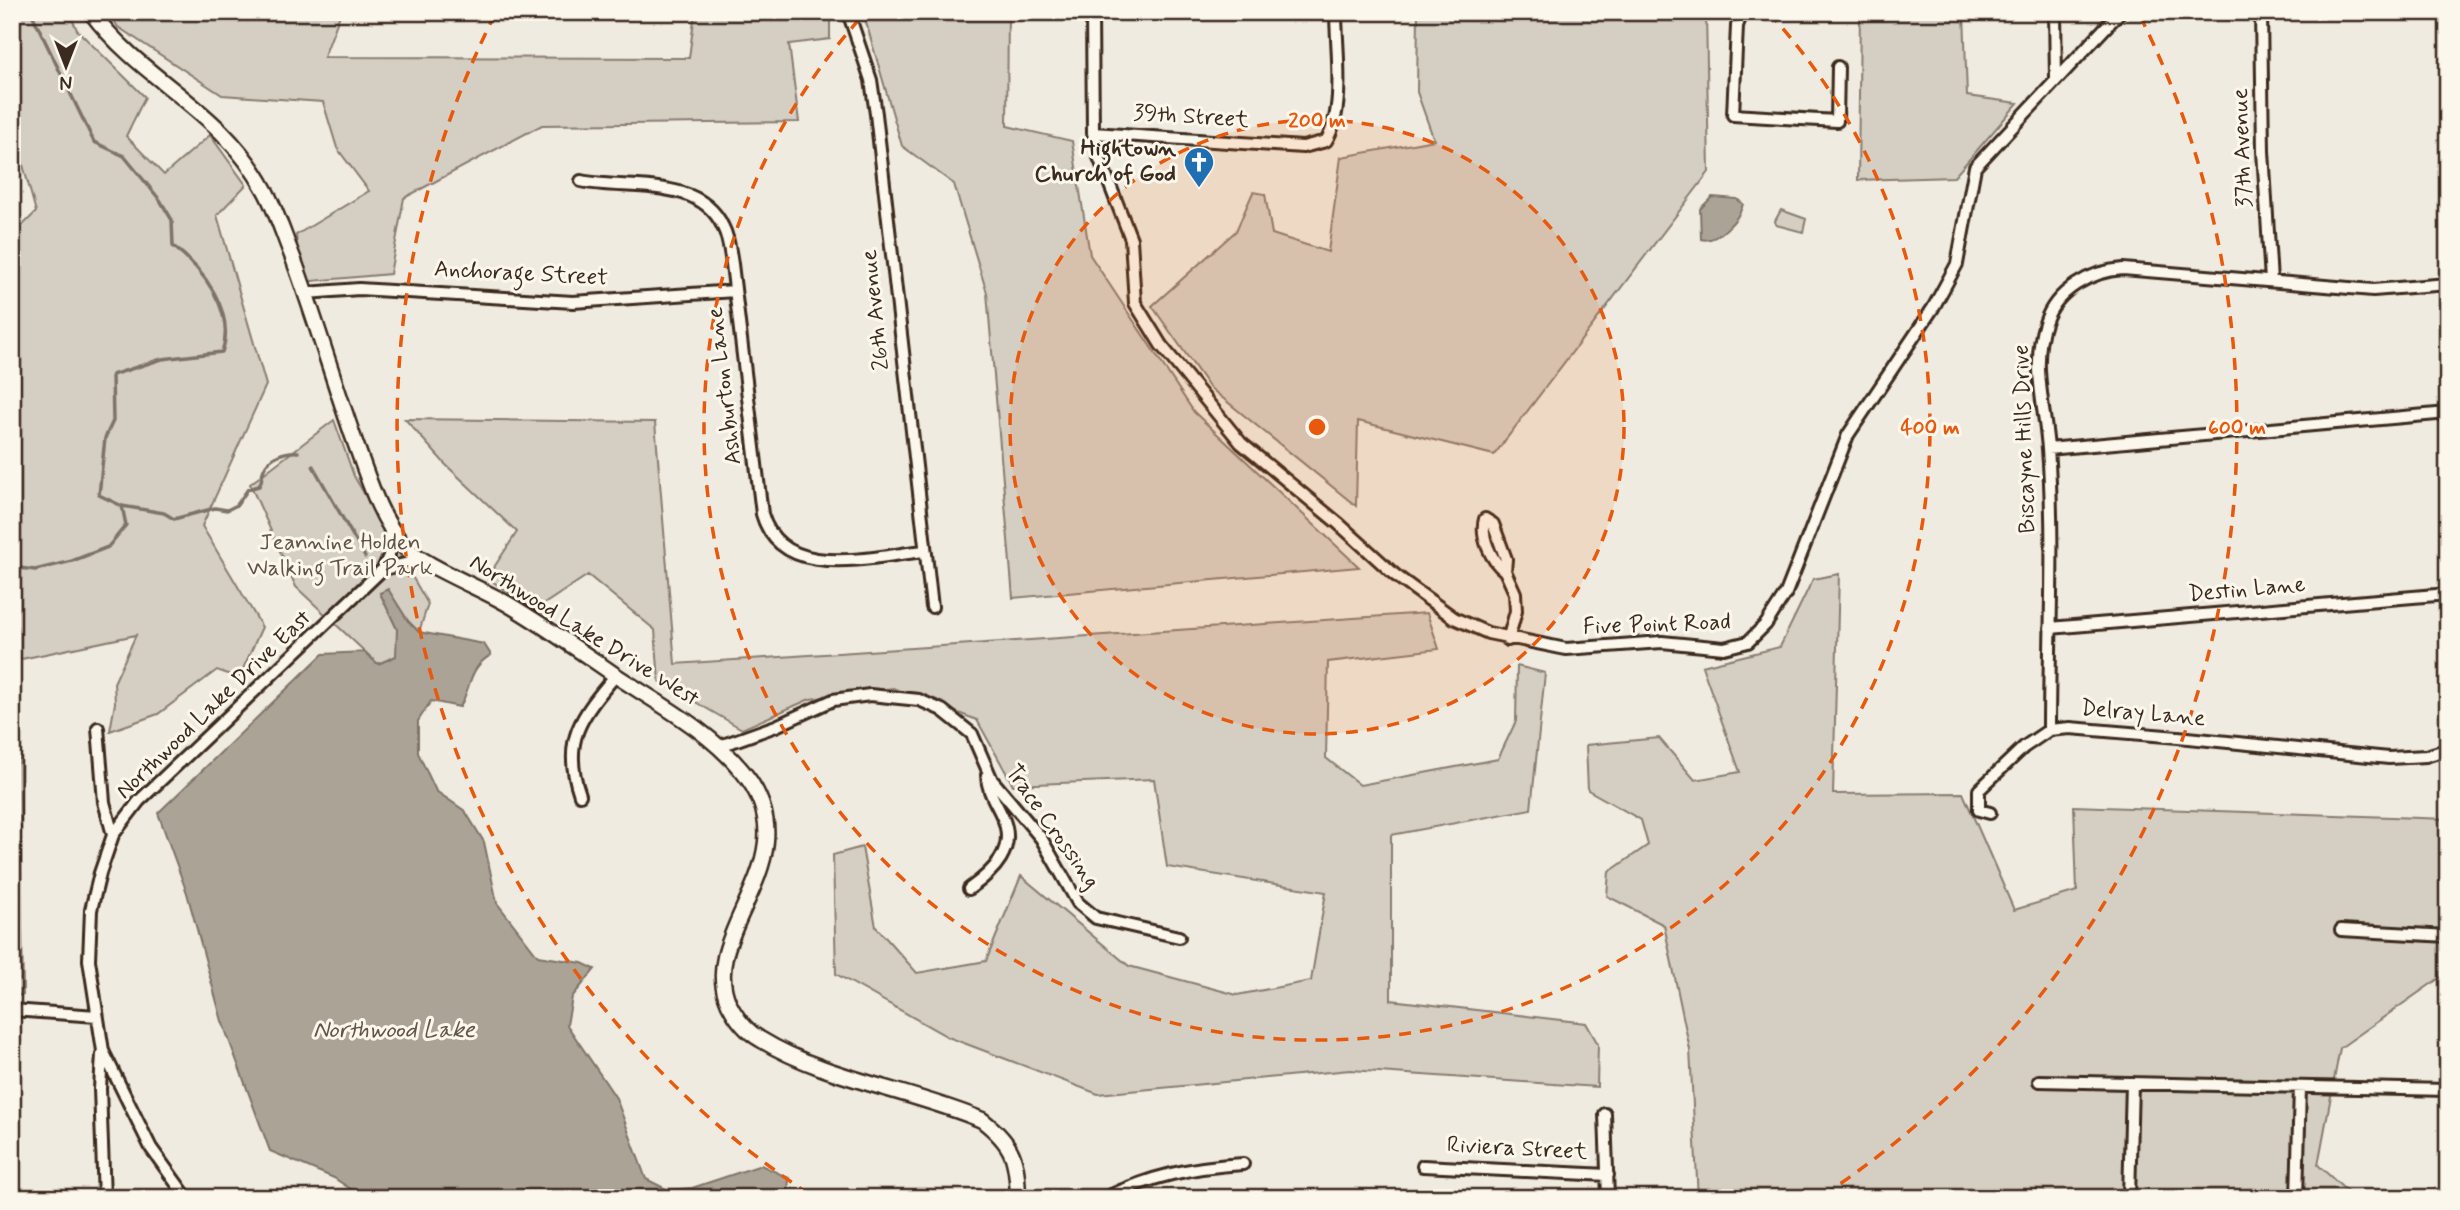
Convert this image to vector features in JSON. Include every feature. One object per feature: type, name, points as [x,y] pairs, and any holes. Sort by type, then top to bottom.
[{"type":"street","name":"Northwood Lake Drive West","points":[[91,12],[117,43],[206,114],[241,150],[273,205],[306,293],[373,493],[390,528],[407,550],[506,603],[720,746],[752,786],[762,808],[766,833],[761,870],[724,964],[725,989],[741,1023],[760,1039],[795,1057],[982,1120],[1009,1145],[1018,1169],[1018,1198]]},
{"type":"street","name":"26th Avenue","points":[[848,12],[871,80],[876,114],[932,607]]},
{"type":"street","name":"Five Point Road","points":[[1092,12],[1093,133],[1099,157],[1131,239],[1133,290],[1140,314],[1224,425],[1241,443],[1339,524],[1395,575],[1454,618],[1508,640],[1566,649],[1662,642],[1724,648],[1748,642],[1758,634],[1786,593],[1848,435],[1939,297],[1957,264],[1975,167],[2120,12]]},
{"type":"street","name":"39th Street","points":[[1093,133],[1303,146],[1326,141],[1333,130],[1337,105],[1336,12]]},
{"type":"street","points":[[1742,12],[1737,26],[1733,115],[1837,121],[1838,68]]},
{"type":"street","points":[[2055,12],[2056,79]]},
{"type":"street","name":"37th Avenue","points":[[2261,12],[2263,151],[2271,281]]},
{"type":"street","name":"Ashburton Lane","points":[[581,181],[676,191],[699,201],[718,217],[724,228],[735,290],[766,526],[782,546],[816,559],[925,551]]},
{"type":"street","name":"Biscayne Hills Drive","points":[[2049,730],[2048,449],[2039,384],[2040,346],[2045,321],[2058,300],[2077,284],[2099,272],[2123,269],[2373,290],[2448,284]]},
{"type":"street","name":"Anchorage Street","points":[[306,293],[359,289],[573,302],[735,290]]},
{"type":"street","points":[[2048,449],[2448,414]]},
{"type":"street","points":[[1505,571],[1494,564],[1482,527],[1484,516],[1493,524],[1506,559],[1505,571],[1516,602],[1508,640]]},
{"type":"street","points":[[383,569],[389,556],[390,528]]},
{"type":"street","points":[[1489,547],[1500,543]]},
{"type":"street","name":"Northwood Lake Drive East","points":[[187,1198],[151,1148],[103,1051],[88,935],[93,898],[113,835],[139,802],[383,569],[407,550]]},
{"type":"street","points":[[383,569],[424,560]]},
{"type":"street","name":"Destin Lane","points":[[2050,628],[2448,594]]},
{"type":"street","points":[[580,795],[572,773],[571,750],[585,717],[616,675]]},
{"type":"street","name":"Trace Crossing","points":[[720,746],[776,726],[833,701],[894,696],[919,700],[964,724],[972,734],[986,769],[999,791],[1042,840],[1078,903],[1097,918],[1179,937]]},
{"type":"street","points":[[98,728],[104,802],[113,835]]},
{"type":"street","name":"Delray Lane","points":[[2049,730],[2070,728],[2379,757],[2414,758],[2448,749]]},
{"type":"street","points":[[1990,813],[1979,810],[1979,790],[2024,747],[2049,730]]},
{"type":"street","points":[[969,889],[997,867],[1005,852],[1004,820],[990,793],[986,769]]},
{"type":"street","points":[[2341,930],[2448,936]]},
{"type":"street","points":[[12,1010],[97,1016]]},
{"type":"street","points":[[103,1051],[100,1089],[104,1198]]},
{"type":"street","points":[[2039,1081],[2448,1090]]},
{"type":"street","points":[[2129,1198],[2132,1083]]},
{"type":"street","points":[[2297,1198],[2300,1087]]},
{"type":"street","points":[[1605,1114],[1608,1198]]},
{"type":"street","points":[[1105,1198],[1141,1181],[1177,1170],[1243,1164]]},
{"type":"street","name":"Riviera Street","points":[[1423,1166],[1608,1175]]},
{"type":"green space","points":[[12,12],[69,12],[77,30],[145,97],[126,136],[164,175],[210,135],[246,185],[217,215],[266,385],[202,526],[262,627],[239,678],[217,670],[158,714],[110,731],[115,703],[114,683],[136,635],[12,661],[12,236],[36,212],[12,125]]},
{"type":"green space","points":[[108,12],[341,12],[324,57],[689,58],[695,12],[830,12],[830,39],[789,44],[799,122],[542,125],[404,198],[390,274],[301,282],[296,235],[369,191],[337,148],[323,102],[222,95],[118,27]]},
{"type":"green space","points":[[863,12],[1008,12],[1007,126],[1072,141],[1090,255],[1194,412],[1359,567],[1013,598],[987,293],[954,184],[902,146]]},
{"type":"green space","points":[[1418,12],[1706,12],[1709,172],[1494,455],[1358,421],[1356,506],[1209,387],[1152,306],[1236,231],[1253,192],[1265,194],[1272,234],[1328,252],[1341,157],[1434,140],[1417,92]]},
{"type":"green space","points":[[1860,12],[1964,12],[1967,96],[2018,103],[1954,177],[1858,180]]},
{"type":"green space","points":[[1781,210],[1806,219],[1803,232],[1776,225],[1775,221]]},
{"type":"green space","points":[[405,419],[655,422],[675,664],[1427,613],[1439,649],[1328,662],[1326,758],[1360,785],[1498,759],[1516,721],[1517,666],[1545,673],[1531,809],[1391,835],[1391,1000],[1586,1023],[1598,1044],[1597,1087],[1350,1070],[1098,1094],[948,1037],[836,974],[833,855],[862,847],[876,927],[917,973],[986,961],[1021,876],[1129,966],[1237,995],[1311,981],[1326,892],[1167,867],[1154,779],[1013,785],[977,720],[893,688],[810,699],[742,729],[659,681],[655,630],[588,575],[535,610],[487,578],[517,532],[446,465]]},
{"type":"green space","name":"Jeannine Holden Walking Trail Park","points":[[334,420],[354,476],[428,604],[419,632],[408,621],[388,590],[380,593],[397,629],[397,656],[378,664],[296,587],[250,484]]},
{"type":"green space","points":[[1839,574],[1833,794],[1963,793],[2014,910],[2077,891],[2074,806],[2448,819],[2448,972],[2340,1048],[2318,1165],[2354,1198],[1698,1198],[1690,1050],[1664,925],[1607,896],[1609,872],[1648,845],[1641,820],[1588,790],[1586,745],[1659,738],[1695,780],[1740,772],[1702,666],[1780,647],[1813,579]]},
{"type":"green space","points":[[12,718],[19,726],[23,995],[12,996]]},
{"type":"water","points":[[1712,197],[1737,199],[1743,204],[1737,216],[1721,234],[1707,240],[1701,239],[1700,209]]},
{"type":"water","name":"Northwood Lake","points":[[388,589],[408,621],[419,632],[484,644],[491,655],[474,671],[460,707],[431,701],[418,721],[418,753],[436,791],[465,811],[484,842],[497,903],[538,956],[582,963],[595,969],[572,997],[567,1025],[616,1098],[646,1179],[668,1190],[692,1188],[761,1165],[789,1178],[788,1195],[784,1198],[364,1198],[334,1178],[270,1151],[222,1021],[187,893],[158,813],[323,654],[364,652],[378,664],[396,656],[397,629],[380,593]]},
{"type":"waterway","points":[[31,12],[94,142],[124,156],[160,200],[172,220],[173,246],[205,279],[221,307],[224,322],[222,352],[162,359],[112,375],[113,421],[105,438],[99,495],[122,506],[164,513],[174,519],[215,508],[227,510],[237,505],[248,489],[259,486],[266,464],[288,452],[298,452]]},
{"type":"waterway","points":[[313,466],[365,557]]},
{"type":"waterway","points":[[12,567],[35,570],[72,561],[108,547],[126,525],[122,506]]},
{"type":"place","name":"Hightown Church of God","points":[[1199,189]]}]
